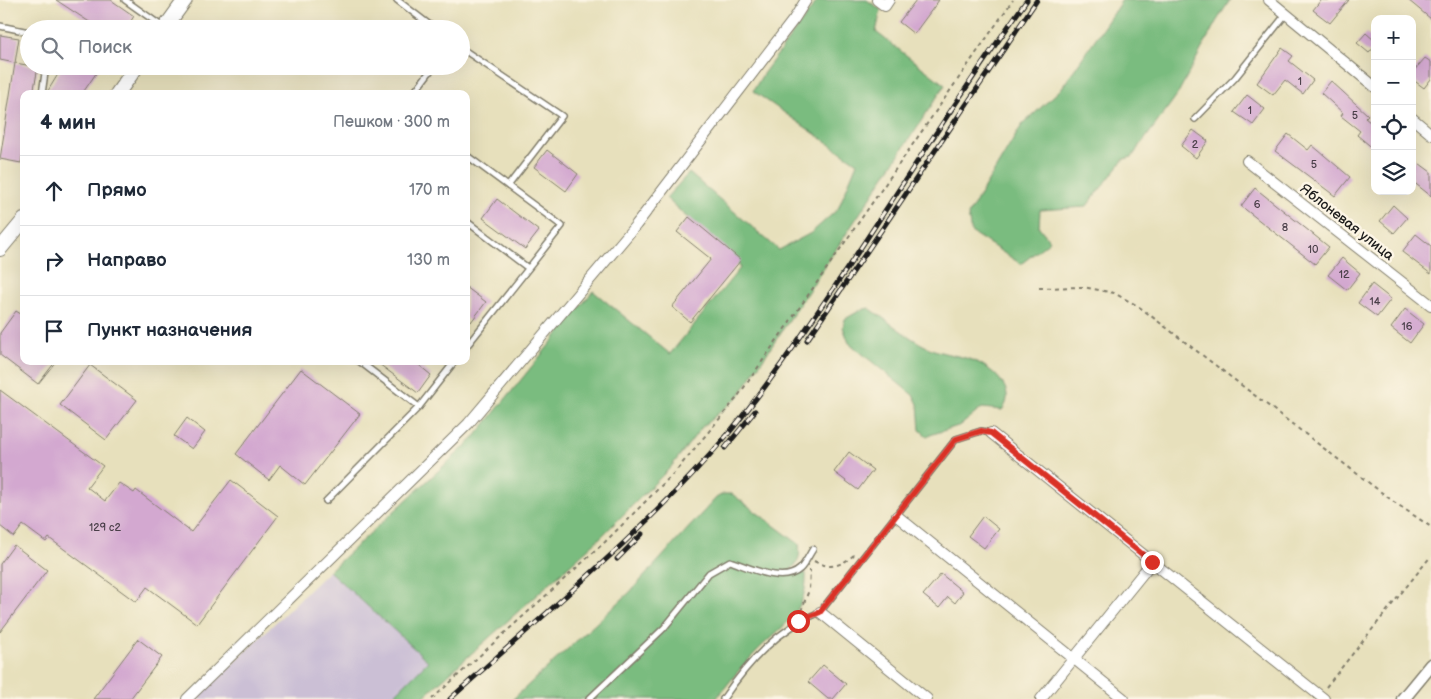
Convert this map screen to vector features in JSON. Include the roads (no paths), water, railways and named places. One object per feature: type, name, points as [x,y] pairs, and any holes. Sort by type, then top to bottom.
[{"type":"main road","points":[[171,20],[186,0]]},
{"type":"main road","points":[[120,90],[131,75]]},
{"type":"main road","points":[[0,249],[20,225]]},
{"type":"street","points":[[187,699],[468,424],[636,225],[794,19],[806,0]]},
{"type":"street","points":[[877,0],[885,6],[889,0]]},
{"type":"street","points":[[1269,0],[1371,84]]},
{"type":"street","points":[[1416,121],[1431,134]]},
{"type":"street","name":"Яблоневая улица","points":[[1247,161],[1431,305]]},
{"type":"street","points":[[991,433],[1322,697]]},
{"type":"street","points":[[897,516],[1124,699]]},
{"type":"street","points":[[1041,699],[1152,562]]},
{"type":"street","points":[[820,612],[926,699]]},
{"type":"street","points":[[1403,699],[1431,664]]},
{"type":"lane","points":[[125,0],[154,20]]},
{"type":"lane","points":[[397,0],[423,20]]},
{"type":"lane","points":[[1195,119],[1235,78],[1286,14]]},
{"type":"lane","points":[[0,26],[20,30]]},
{"type":"lane","points":[[470,54],[562,116],[508,186]]},
{"type":"lane","points":[[43,90],[45,75]]},
{"type":"lane","points":[[416,90],[427,75]]},
{"type":"lane","points":[[470,157],[562,226],[470,341]]},
{"type":"lane","points":[[470,224],[528,268]]},
{"type":"lane","points":[[364,365],[419,407]]},
{"type":"lane","points":[[326,501],[419,407],[452,365]]},
{"type":"lane","points":[[723,699],[757,655],[784,630],[798,621],[820,612],[956,439],[981,431],[991,433]]},
{"type":"lane","points":[[589,699],[664,628],[709,573],[730,561],[777,575],[788,574],[800,569],[813,549]]},
{"type":"railway","points":[[450,699],[629,538],[663,505],[728,434],[803,333],[957,100],[1027,0]]},
{"type":"railway","points":[[807,340],[1037,0]]},
{"type":"railway","points":[[725,448],[755,411]]},
{"type":"railway","points":[[617,559],[642,534]]}]
